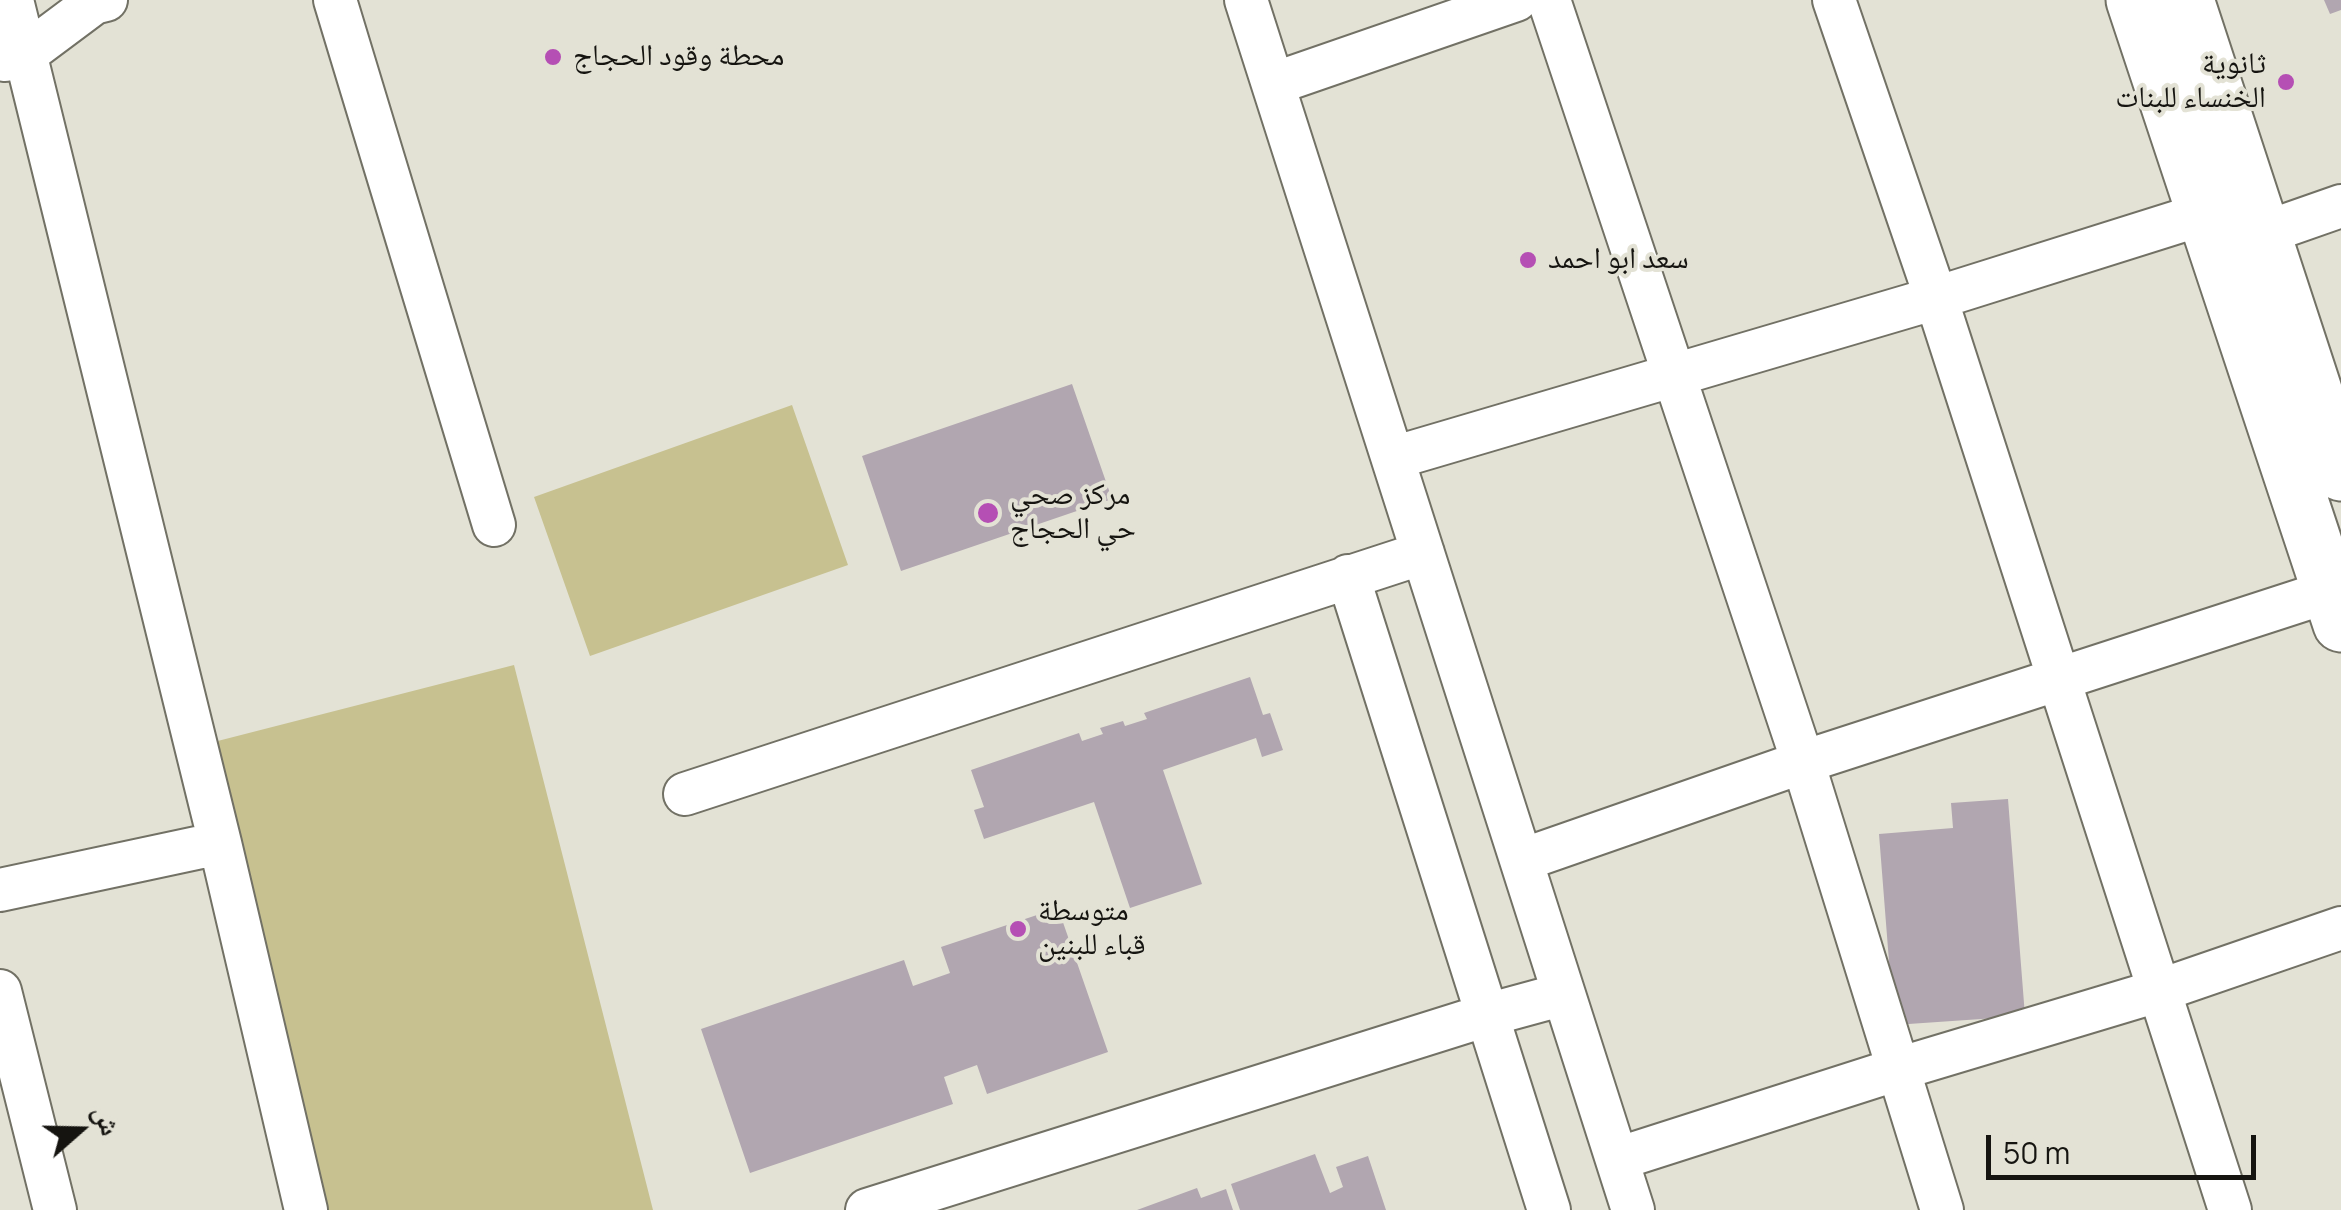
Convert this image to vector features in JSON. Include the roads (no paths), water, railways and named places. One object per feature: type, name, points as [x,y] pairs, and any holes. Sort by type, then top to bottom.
[{"type":"main road","points":[[2134,0],[2336,608]]},
{"type":"main road","points":[[2186,0],[2341,473]]},
{"type":"street","points":[[12,0],[14,57],[220,843],[306,1210]]},
{"type":"street","points":[[14,57],[106,0]]},
{"type":"street","points":[[335,0],[494,525]]},
{"type":"street","points":[[1246,0],[1634,1210]]},
{"type":"street","points":[[1273,84],[1516,0]]},
{"type":"street","points":[[1549,0],[1803,762],[1942,1210]]},
{"type":"street","points":[[1834,0],[1936,298],[2230,1210]]},
{"type":"street","points":[[2261,234],[2341,206]]},
{"type":"street","points":[[1393,458],[1936,298],[2204,214]]},
{"type":"street","points":[[685,794],[1423,553]]},
{"type":"street","points":[[1348,576],[1550,1210]]},
{"type":"street","points":[[1522,860],[1803,762],[2059,681],[2336,608]]},
{"type":"street","points":[[0,890],[220,843]]},
{"type":"street","points":[[1617,1159],[2161,990],[2341,928]]},
{"type":"street","points":[[0,991],[56,1210]]},
{"type":"street","points":[[867,1210],[1564,994]]},
{"type":"place","name":"محطة وقود الحجاج","points":[[553,57]]},
{"type":"place","name":"ثانوية الخنساء للبنات","points":[[2286,82]]},
{"type":"place","name":"سعد ابو احمد","points":[[1528,260]]},
{"type":"place","name":"مركز صحي حي الحجاج","points":[[988,513]]},
{"type":"place","name":"متوسطة قباء للبنين","points":[[1018,929]]}]
